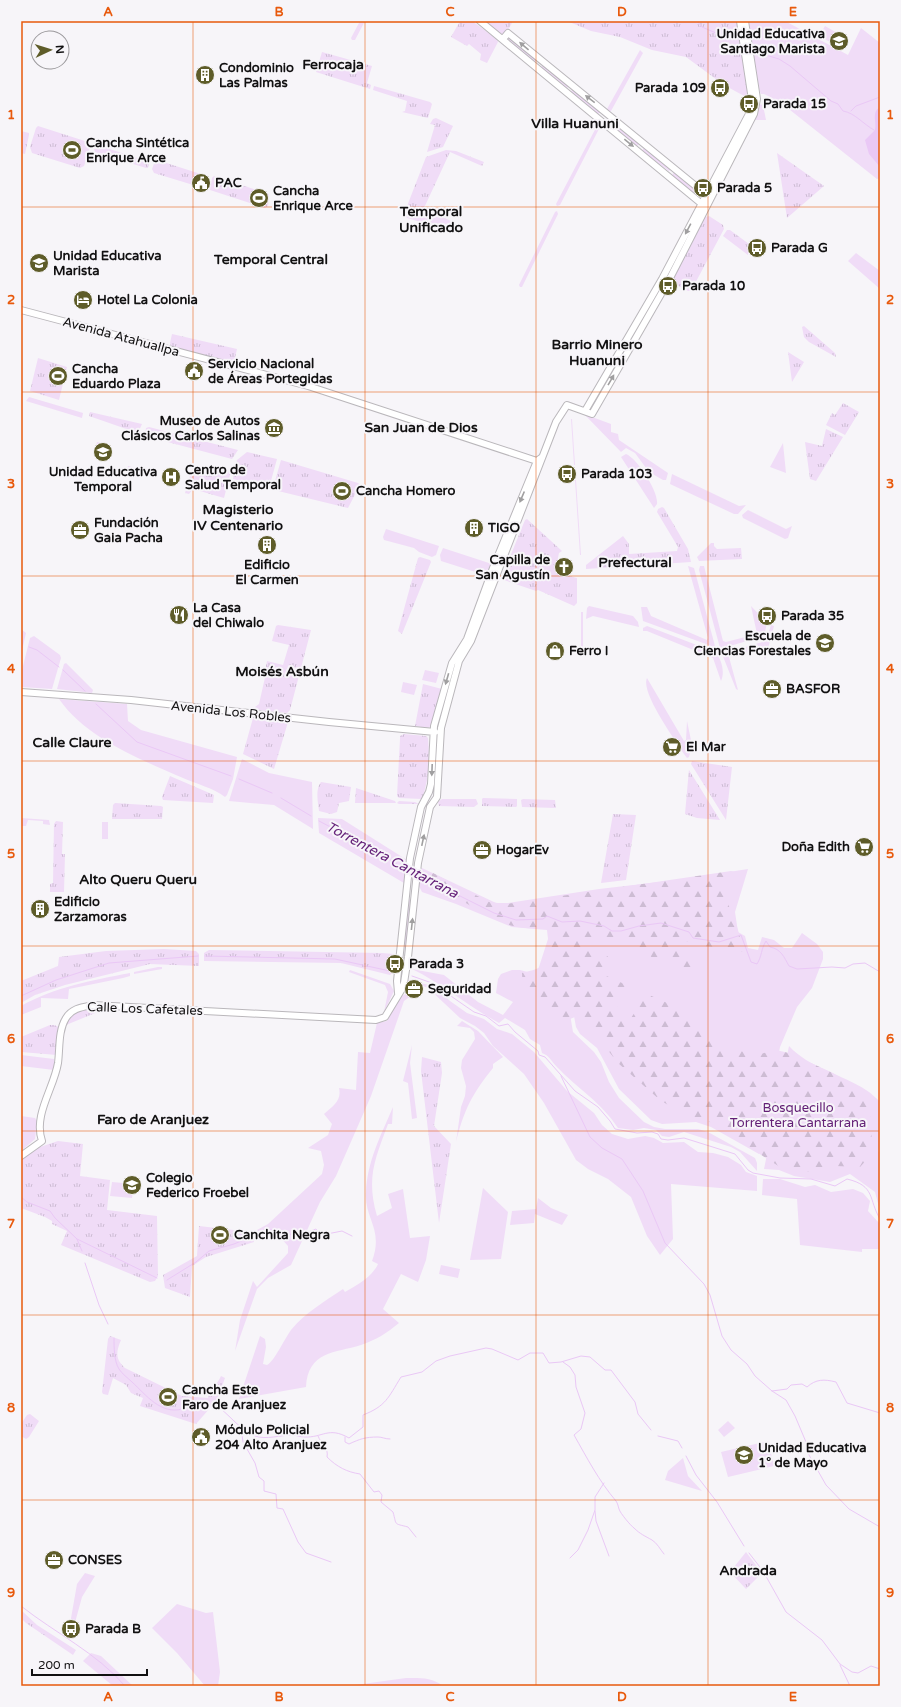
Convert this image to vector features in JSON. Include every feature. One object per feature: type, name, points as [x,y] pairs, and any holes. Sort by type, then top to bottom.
[{"type":"main road","points":[[480,21],[702,203],[706,210]]},
{"type":"main road","points":[[740,21],[745,38]]},
{"type":"main road","points":[[585,411],[640,318],[702,203],[708,196],[752,105],[745,38],[745,21]]},
{"type":"main road","points":[[503,39],[508,33],[708,196]]},
{"type":"main road","points":[[398,993],[397,981],[409,871],[421,807],[429,792],[431,784],[433,731],[452,663],[467,639],[493,568],[556,422],[567,405],[592,414],[668,282],[706,210],[708,196]]},
{"type":"main road","name":"Avenida Atahuallpa","points":[[21,310],[308,386],[540,460]]},
{"type":"main road","points":[[398,993],[402,989],[404,982],[417,875],[430,807],[437,797],[441,732],[459,661],[471,641],[540,460]]},
{"type":"main road","name":"Avenida Los Robles","points":[[21,692],[131,700],[322,722],[441,732]]},
{"type":"main road","name":"Calle Los Cafetales","points":[[21,1156],[42,1141],[40,1133],[42,1114],[58,1064],[63,1025],[72,1011],[80,1007],[93,1005],[290,1016],[381,1019],[389,1012],[398,993]]},
{"type":"green space","points":[[360,21],[365,21],[355,40],[352,40],[351,38]]},
{"type":"green space","points":[[460,21],[472,21],[497,39],[498,42],[487,63],[480,60],[481,54],[469,44],[467,46],[451,37]]},
{"type":"green space","points":[[482,21],[513,21],[508,30],[501,35]]},
{"type":"green space","points":[[567,21],[737,21],[748,94],[746,97],[724,85],[686,57],[652,50],[620,37],[591,31]]},
{"type":"green space","points":[[748,21],[785,21],[848,55],[861,28],[880,43],[880,178],[877,179],[780,102],[761,94],[758,87]]},
{"type":"green space","points":[[825,26],[839,34],[834,44],[819,36]]},
{"type":"green space","points":[[509,37],[537,59],[535,62],[507,40]]},
{"type":"green space","points":[[640,50],[643,53],[611,111],[609,112],[607,109]]},
{"type":"green space","points":[[322,52],[372,66],[367,83],[371,85],[370,89],[316,72]]},
{"type":"green space","points":[[543,63],[569,85],[567,88],[541,68]]},
{"type":"green space","points":[[374,86],[430,102],[432,104],[428,118],[402,112],[405,111],[407,101],[373,90]]},
{"type":"green space","points":[[572,89],[602,111],[598,114],[571,93]]},
{"type":"green space","points":[[759,104],[763,105],[766,120],[753,120]]},
{"type":"green space","points":[[436,118],[453,126],[443,147],[427,152],[435,125],[430,124],[433,119]]},
{"type":"green space","points":[[613,120],[640,143],[637,146],[611,125]]},
{"type":"green space","points":[[599,122],[601,125],[560,205],[557,206],[556,204]]},
{"type":"green space","points":[[38,126],[88,142],[90,147],[84,166],[80,168],[32,153],[30,147]]},
{"type":"green space","points":[[21,131],[29,133],[25,154],[21,153]]},
{"type":"green space","points":[[97,145],[147,161],[149,163],[148,168],[95,152],[94,149]]},
{"type":"green space","points":[[645,146],[671,169],[669,171],[642,151]]},
{"type":"green space","points":[[446,150],[456,151],[484,162],[482,166],[450,152],[424,208],[455,223],[451,231],[407,218],[404,214],[426,157]]},
{"type":"green space","points":[[777,153],[824,186],[787,218]]},
{"type":"green space","points":[[157,160],[207,176],[208,179],[205,187],[203,188],[154,173],[152,169],[155,161]]},
{"type":"green space","points":[[674,172],[701,194],[700,198],[672,176]]},
{"type":"green space","points":[[214,176],[269,194],[268,206],[265,208],[210,190],[212,178]]},
{"type":"green space","points":[[557,211],[558,214],[522,287],[520,287],[519,285],[555,212]]},
{"type":"green space","points":[[709,216],[723,225],[724,229],[691,291],[688,291],[673,283],[672,279],[705,217]]},
{"type":"green space","points":[[727,230],[730,230],[749,244],[748,255],[723,236]]},
{"type":"green space","points":[[856,253],[880,271],[880,289],[848,261]]},
{"type":"green space","points":[[804,326],[835,353],[836,357],[809,342],[804,337],[802,327]]},
{"type":"green space","points":[[172,334],[237,349],[234,362],[233,363],[171,347],[170,343]]},
{"type":"green space","points":[[788,352],[804,362],[792,382]]},
{"type":"green space","points":[[38,358],[67,367],[59,400],[30,391]]},
{"type":"green space","points":[[29,397],[83,413],[82,418],[26,401]]},
{"type":"green space","points":[[843,403],[859,412],[845,435],[826,425],[832,413],[835,415]]},
{"type":"green space","points":[[90,412],[142,424],[138,433],[89,416]]},
{"type":"green space","points":[[584,414],[611,424],[611,432],[618,434],[619,440],[668,473],[666,480],[663,480],[649,472],[635,453],[626,448],[621,452]]},
{"type":"green space","points":[[572,419],[575,465],[574,465]]},
{"type":"green space","points":[[149,427],[238,450],[232,459],[145,436],[146,428]]},
{"type":"green space","points":[[826,429],[843,437],[816,481],[810,479],[805,442],[822,446]]},
{"type":"green space","points":[[97,442],[109,445],[107,454],[95,451]]},
{"type":"green space","points":[[783,443],[786,473],[770,467]]},
{"type":"green space","points":[[247,452],[277,459],[269,488],[233,479],[237,460]]},
{"type":"green space","points":[[626,454],[631,457],[641,468],[651,484],[657,499],[657,504],[654,508],[621,457]]},
{"type":"green space","points":[[281,460],[358,483],[360,485],[348,508],[274,490],[273,488]]},
{"type":"green space","points":[[128,466],[140,469],[138,478],[126,475]]},
{"type":"green space","points":[[231,471],[224,498],[193,489],[189,494],[185,493],[191,472]]},
{"type":"green space","points":[[672,474],[739,506],[746,505],[738,514],[734,514],[670,484]]},
{"type":"green space","points":[[576,480],[581,555],[580,555]]},
{"type":"green space","points":[[662,507],[688,549],[691,562],[586,569],[586,565],[623,536],[629,544],[629,554],[677,551],[678,547],[657,512],[658,509]]},
{"type":"green space","points":[[748,510],[786,529],[792,526],[788,538],[785,539],[743,518],[742,515]]},
{"type":"green space","points":[[527,519],[562,551],[559,553],[555,572],[577,578],[577,603],[574,606],[538,590],[536,591],[501,579],[525,520]]},
{"type":"green space","points":[[386,529],[439,546],[436,555],[432,557],[419,552],[414,548],[384,540],[383,537]]},
{"type":"green space","points":[[711,543],[714,543],[714,546],[717,549],[741,548],[742,559],[699,561],[697,557]]},
{"type":"green space","points":[[443,548],[492,564],[488,574],[485,575],[441,561],[440,555]]},
{"type":"green space","points":[[420,557],[430,560],[431,562],[402,634],[398,631],[418,558]]},
{"type":"green space","points":[[688,566],[694,568],[715,646],[714,647],[643,621],[641,607],[647,607],[651,616],[707,640],[708,638]]},
{"type":"green space","points":[[700,566],[704,566],[723,641],[726,642],[757,634],[751,606],[767,623],[764,636],[720,648],[699,570]]},
{"type":"green space","points":[[589,606],[633,616],[638,622],[639,627],[593,616],[586,619],[587,608]]},
{"type":"green space","points":[[581,612],[583,612],[583,657],[581,656]]},
{"type":"green space","points":[[278,625],[311,630],[290,710],[287,713],[257,710],[255,707],[259,704],[266,673],[267,661],[283,665],[289,645],[272,641],[276,626]]},
{"type":"green space","points":[[771,625],[774,626],[765,660],[762,648],[729,657],[738,690],[736,689],[722,654],[766,641]]},
{"type":"green space","points":[[647,626],[715,652],[722,666],[723,674],[721,681],[713,658],[647,631],[643,631],[643,628]]},
{"type":"green space","points":[[21,629],[26,633],[21,655]]},
{"type":"green space","points":[[34,636],[60,655],[61,658],[52,689],[21,687],[21,674],[30,638]]},
{"type":"green space","points":[[66,663],[93,690],[92,693],[57,689],[64,664]]},
{"type":"green space","points":[[425,670],[439,673],[436,683],[422,680]]},
{"type":"green space","points":[[647,678],[684,741],[686,740],[687,721],[692,745],[689,757],[687,758],[684,754],[654,705],[646,685]]},
{"type":"green space","points":[[403,682],[417,685],[414,695],[401,692]]},
{"type":"green space","points":[[423,684],[442,689],[431,726],[428,728],[415,726]]},
{"type":"green space","points":[[59,699],[127,704],[128,721],[141,730],[237,757],[233,779],[227,795],[225,797],[149,763],[99,737],[84,726]]},
{"type":"green space","points":[[253,718],[288,722],[274,769],[243,754]]},
{"type":"green space","points":[[404,734],[426,736],[428,738],[428,769],[422,799],[399,798],[397,796],[400,736]]},
{"type":"green space","points":[[242,759],[269,773],[312,782],[313,829],[274,805],[229,801]]},
{"type":"green space","points":[[692,761],[732,767],[726,820],[691,764]]},
{"type":"green space","points":[[689,769],[720,820],[697,818],[685,814]]},
{"type":"green space","points":[[170,776],[214,795],[213,803],[163,800],[162,797]]},
{"type":"green space","points":[[321,782],[351,787],[349,801],[339,803],[337,812],[331,814],[319,811],[317,792]]},
{"type":"green space","points":[[356,788],[395,801],[396,803],[355,803]]},
{"type":"green space","points":[[483,798],[517,799],[517,806],[482,806]]},
{"type":"green space","points":[[442,799],[476,799],[478,804],[474,807],[439,806],[438,802]]},
{"type":"green space","points":[[521,800],[555,800],[556,808],[522,807]]},
{"type":"green space","points":[[399,801],[415,802],[419,804],[399,804],[397,803]]},
{"type":"green space","points":[[115,803],[161,806],[163,807],[162,819],[112,819],[113,805]]},
{"type":"green space","points":[[613,814],[636,815],[626,880],[601,883]]},
{"type":"green space","points":[[21,818],[49,820],[50,825],[43,824],[43,821],[28,820],[26,826],[21,826]]},
{"type":"green space","points":[[318,818],[342,819],[407,860],[404,883],[319,833]]},
{"type":"green space","points":[[56,821],[63,822],[62,854],[65,854],[64,892],[50,892],[50,884],[53,883],[54,824]]},
{"type":"green space","points":[[102,822],[108,822],[108,839],[102,839]]},
{"type":"green space","name":"Bosquecillo Torrentera Cantarrana","points":[[422,868],[496,903],[508,903],[748,869],[735,912],[738,932],[745,936],[748,948],[758,950],[762,937],[774,940],[784,948],[792,948],[802,933],[817,944],[823,952],[823,959],[812,988],[797,1007],[780,1047],[759,1154],[711,1127],[696,1122],[662,1124],[651,1120],[619,1089],[597,1048],[580,1034],[576,1027],[572,1005],[538,970],[548,939],[547,930],[512,927],[422,892],[418,884],[420,870]]},
{"type":"green space","name":"Bosquecillo Torrentera Cantarrana","points":[[731,871],[735,872],[729,877],[725,890],[743,951],[729,956],[717,947],[702,946],[686,941],[678,941],[675,946],[690,951],[689,958],[693,967],[683,970],[671,962],[654,959],[636,945],[620,940],[594,938],[593,946],[595,951],[605,954],[611,962],[602,974],[631,987],[620,995],[616,1003],[620,1015],[631,1018],[647,994],[674,1006],[722,1046],[756,1055],[776,1050],[789,1053],[833,1073],[868,1098],[872,1130],[870,1156],[860,1167],[836,1166],[823,1174],[780,1167],[708,1121],[686,1116],[660,1100],[618,1063],[580,1015],[565,1021],[523,992],[522,973],[534,970],[544,964],[549,955],[550,938],[548,928],[521,928],[497,920],[484,914],[447,890],[431,876],[433,873],[489,902],[507,904]]},
{"type":"green space","points":[[408,899],[411,900],[407,948],[405,949],[404,946]]},
{"type":"green space","points":[[164,949],[196,951],[199,954],[199,966],[150,964],[65,985],[35,995],[21,1003],[21,981],[58,966],[59,957],[106,951]]},
{"type":"green space","points":[[209,950],[382,953],[394,954],[397,956],[396,970],[390,975],[341,963],[204,961],[204,953]]},
{"type":"green space","points":[[162,967],[162,969],[134,974],[134,972]]},
{"type":"green space","points":[[412,969],[444,975],[478,1002],[503,1015],[513,1002],[496,993],[498,979],[501,974],[512,970],[520,970],[535,974],[569,1008],[573,1032],[594,1052],[601,1062],[609,1082],[619,1098],[644,1122],[654,1127],[665,1129],[698,1129],[708,1132],[755,1158],[757,1163],[757,1171],[740,1152],[731,1147],[684,1132],[669,1137],[662,1136],[656,1130],[644,1128],[633,1130],[618,1128],[597,1103],[565,1075],[549,1057],[542,1053],[540,1045],[530,1039],[525,1030],[505,1018],[499,1023]]},
{"type":"green space","points":[[350,970],[390,984],[394,991],[384,1012],[388,992],[385,985],[349,972]]},
{"type":"green space","points":[[130,973],[130,976],[123,978],[69,989],[68,999],[41,998],[41,1007],[21,1015],[21,1006],[34,999],[61,989]]},
{"type":"green space","points":[[408,980],[433,986],[467,1013],[484,1019],[497,1029],[512,1034],[534,1052],[567,1091],[594,1113],[602,1125],[612,1134],[628,1139],[645,1136],[654,1138],[663,1143],[684,1142],[698,1152],[713,1153],[728,1157],[741,1165],[746,1172],[757,1176],[757,1191],[671,1184],[673,1239],[660,1255],[647,1236],[631,1197],[608,1179],[588,1169],[576,1160],[544,1103],[524,1074],[493,1046],[484,1033],[460,1018],[428,988],[418,984],[410,985]]},
{"type":"green space","points":[[407,993],[412,993],[411,996],[404,1001],[371,1096],[336,1176],[320,1202],[291,1265],[268,1278],[257,1289],[235,1351],[240,1320],[253,1281],[257,1287],[288,1253],[288,1246],[278,1235],[261,1235],[257,1230],[268,1224],[322,1174],[324,1165],[321,1151],[308,1148],[328,1135],[332,1124],[324,1114],[338,1100],[340,1093],[339,1088],[356,1090],[358,1052],[370,1053],[377,1023],[387,1021],[397,999]]},
{"type":"green space","points":[[86,1008],[105,1009],[66,1025],[74,1014]]},
{"type":"green space","points":[[462,1021],[478,1031],[503,1057],[493,1064],[493,1068],[474,1094],[462,1121],[456,1142],[461,1107],[465,1096],[466,1086],[461,1068],[462,1060],[475,1039],[474,1032],[470,1028],[457,1026]]},
{"type":"green space","points":[[50,1025],[59,1027],[57,1055],[21,1052],[21,1037]]},
{"type":"green space","points":[[412,1045],[410,1063],[417,1118],[412,1119],[408,1083],[403,1081]]},
{"type":"green space","points":[[789,1046],[806,1060],[857,1084],[880,1102],[880,1148],[878,1151],[880,1153],[880,1211],[875,1192],[850,1174],[830,1182],[794,1176],[779,1170],[764,1169]]},
{"type":"green space","points":[[21,1055],[54,1059],[54,1070],[21,1066]]},
{"type":"green space","points":[[422,1057],[441,1062],[442,1073],[434,1126],[451,1144],[439,1223],[421,1071]]},
{"type":"green space","points":[[393,1107],[392,1124],[388,1124],[379,1148],[372,1179],[372,1191],[377,1216],[392,1208],[388,1194],[403,1189],[410,1238],[430,1236],[426,1260],[418,1282],[401,1274],[383,1309],[399,1323],[372,1341],[333,1352],[317,1360],[312,1366],[308,1375],[306,1387],[239,1399],[260,1336],[265,1339],[266,1347],[263,1364],[267,1365],[276,1355],[291,1330],[303,1318],[343,1289],[345,1292],[364,1280],[372,1273],[378,1264],[372,1261],[376,1241],[375,1232],[366,1201],[367,1181],[375,1149]]},
{"type":"green space","points":[[21,1116],[35,1118],[37,1121],[35,1139],[21,1151]]},
{"type":"green space","points":[[58,1141],[83,1144],[80,1176],[110,1180],[107,1210],[157,1216],[158,1276],[155,1281],[150,1282],[61,1245],[67,1231],[52,1224],[52,1221],[45,1217],[21,1208],[21,1160],[40,1147]]},
{"type":"green space","points":[[763,1179],[780,1179],[805,1187],[815,1185],[831,1192],[853,1189],[863,1193],[870,1201],[868,1211],[880,1224],[880,1258],[879,1249],[862,1249],[862,1252],[800,1245],[797,1199],[762,1195]]},
{"type":"green space","points":[[112,1182],[134,1184],[132,1198],[110,1196]]},
{"type":"green space","points":[[483,1188],[508,1212],[501,1259],[470,1260]]},
{"type":"green space","points":[[538,1198],[551,1208],[568,1215],[562,1225],[535,1214],[534,1223],[510,1225],[512,1211],[536,1209]]},
{"type":"green space","points":[[199,1226],[251,1232],[254,1242],[206,1257],[192,1266],[190,1297],[165,1288],[163,1275],[197,1256]]},
{"type":"green space","points":[[441,1265],[460,1269],[458,1278],[439,1274]]},
{"type":"green space","points":[[110,1336],[121,1340],[117,1355],[119,1362],[125,1368],[182,1396],[208,1398],[210,1392],[221,1376],[225,1378],[217,1400],[196,1424],[140,1406],[143,1398],[131,1393],[126,1385],[113,1378],[108,1395],[103,1394],[108,1339]]},
{"type":"green space","points":[[30,1414],[39,1421],[29,1437],[26,1439],[21,1436],[21,1424],[27,1415]]},
{"type":"green space","points":[[728,1421],[735,1428],[724,1437],[718,1430]]},
{"type":"green space","points":[[768,1441],[774,1466],[728,1477],[721,1452]]},
{"type":"green space","points":[[683,1458],[688,1476],[702,1491],[665,1480],[668,1471]]},
{"type":"green space","points":[[746,1552],[762,1573],[746,1589],[730,1572]]},
{"type":"green space","points":[[85,1573],[95,1576],[82,1597],[73,1630],[65,1629],[70,1624],[77,1584]]},
{"type":"green space","points":[[177,1604],[206,1613],[213,1612],[220,1672],[218,1686],[205,1686],[177,1653],[152,1628]]},
{"type":"green space","points":[[21,1610],[37,1625],[76,1650],[73,1655],[26,1623],[21,1618]]},
{"type":"green space","points":[[91,1653],[101,1656],[133,1686],[113,1686],[83,1661]]},
{"type":"green space","points":[[406,1678],[421,1678],[434,1681],[443,1686],[348,1686]]},
{"type":"shaded area","points":[[880,107],[880,167],[869,154],[865,140],[875,130],[875,115],[877,109]]},
{"type":"waterway","points":[[697,21],[702,27],[725,37]]},
{"type":"waterway","points":[[762,54],[779,59],[790,66],[831,101],[838,104],[843,111],[855,116],[874,130]]},
{"type":"waterway","points":[[851,111],[856,106],[880,97]]},
{"type":"waterway","name":"Torrentera Cantarrana","points":[[29,647],[37,650],[59,667]]},
{"type":"waterway","name":"Torrentera Cantarrana","points":[[63,670],[85,691]]},
{"type":"waterway","name":"Torrentera Cantarrana","points":[[96,704],[137,742],[231,776]]},
{"type":"waterway","name":"Torrentera Cantarrana","points":[[239,779],[272,793]]},
{"type":"waterway","name":"Torrentera Cantarrana","points":[[281,798],[311,816]]},
{"type":"waterway","name":"Torrentera Cantarrana","points":[[319,821],[356,838],[406,869]]},
{"type":"waterway","name":"Torrentera Cantarrana","points":[[420,876],[494,913],[516,920],[543,919],[547,916],[562,922],[580,921],[604,926],[612,931],[621,931],[639,926],[661,923],[689,932],[693,938],[719,942],[741,935],[751,962],[757,964],[766,941],[770,947],[782,954],[789,966],[797,969],[832,967],[845,968],[853,964],[865,963],[880,972]]},
{"type":"waterway","points":[[21,996],[56,980],[109,963],[198,956]]},
{"type":"waterway","points":[[205,956],[335,959],[390,971]]},
{"type":"waterway","points":[[412,976],[432,983],[474,1012],[486,1016],[499,1026],[508,1024],[515,1032],[538,1051],[539,1055],[545,1057],[575,1091],[598,1107],[615,1129],[637,1133],[652,1132],[658,1134],[661,1139],[668,1140],[684,1138],[735,1154],[748,1170],[753,1173],[780,1178],[811,1179],[835,1186],[847,1179],[856,1182],[863,1185],[867,1189],[880,1219]]},
{"type":"waterway","points":[[561,1076],[590,1137],[602,1148],[622,1159],[643,1191],[665,1243],[704,1284],[710,1295],[722,1336],[731,1350],[747,1364],[755,1376],[772,1391],[786,1400],[795,1416],[806,1442],[809,1455],[826,1485],[849,1509],[880,1527]]},
{"type":"waterway","points":[[21,1197],[27,1202],[50,1211],[55,1218],[77,1239],[82,1251]]},
{"type":"waterway","points":[[261,1231],[268,1229],[298,1236],[316,1229],[322,1235],[342,1231],[352,1236]]},
{"type":"waterway","points":[[167,1280],[196,1262],[209,1251],[234,1244],[246,1239],[250,1235]]},
{"type":"waterway","points":[[77,1239],[157,1278]]},
{"type":"waterway","points":[[85,1263],[99,1305],[108,1324]]},
{"type":"waterway","points":[[114,1338],[116,1362],[122,1373],[154,1403],[167,1409],[182,1409]]},
{"type":"waterway","points":[[221,1409],[250,1434],[259,1437],[292,1435],[311,1437],[336,1433],[349,1438],[363,1427],[363,1415],[382,1405],[401,1377],[422,1372],[436,1361],[450,1356],[486,1348],[518,1360],[530,1353],[543,1353],[549,1363],[561,1362],[581,1356],[590,1357],[605,1370],[611,1370],[635,1402],[638,1414],[651,1430]]},
{"type":"waterway","points":[[563,1362],[570,1367],[575,1375],[576,1387],[585,1413],[581,1429],[574,1435],[604,1485],[617,1502],[623,1516],[636,1530],[652,1540],[664,1554]]},
{"type":"waterway","points":[[772,1391],[787,1389],[791,1385],[802,1384],[807,1387],[817,1381],[832,1381],[836,1382],[847,1403],[880,1413]]},
{"type":"waterway","points":[[188,1407],[213,1405]]},
{"type":"waterway","points":[[241,1428],[243,1442],[255,1463],[259,1477],[264,1481],[264,1491],[276,1494],[277,1508],[283,1509],[298,1542],[306,1553],[331,1562]]},
{"type":"waterway","points":[[318,1436],[327,1451],[327,1457],[342,1468],[360,1474],[374,1492],[379,1491],[382,1495],[381,1502],[393,1512],[396,1523],[408,1527],[416,1537]]},
{"type":"waterway","points":[[658,1436],[678,1441],[682,1448]]},
{"type":"waterway","points":[[345,1437],[345,1442],[349,1444],[370,1437],[390,1439]]},
{"type":"waterway","points":[[686,1456],[696,1475],[717,1502],[744,1546]]},
{"type":"waterway","points":[[570,1558],[578,1550],[588,1530],[595,1510],[595,1497],[604,1483]]},
{"type":"waterway","points":[[595,1511],[596,1521],[609,1556]]},
{"type":"waterway","points":[[749,1553],[763,1571],[786,1612],[822,1640],[840,1664],[852,1672],[858,1673],[871,1666],[880,1669]]},
{"type":"waterway","points":[[21,1606],[89,1653],[102,1663],[125,1686]]},
{"type":"waterway","points":[[840,1665],[850,1686]]},
{"type":"place","name":"Unidad Educativa Santiago Marista","points":[[839,41]]},
{"type":"place","name":"Condominio Las Palmas","points":[[205,75]]},
{"type":"place","name":"Parada 109","points":[[720,88]]},
{"type":"place","name":"Parada 15","points":[[749,104]]},
{"type":"place","name":"Cancha Sintética Enrique Arce","points":[[72,150]]},
{"type":"place","name":"PAC","points":[[201,183]]},
{"type":"place","name":"Parada 5","points":[[703,188]]},
{"type":"place","name":"Cancha Enrique Arce","points":[[259,198]]},
{"type":"place","name":"Parada G","points":[[757,248]]},
{"type":"place","name":"Unidad Educativa Marista","points":[[39,263]]},
{"type":"place","name":"Parada 10","points":[[668,286]]},
{"type":"place","name":"Hotel La Colonia","points":[[83,300]]},
{"type":"place","name":"Servicio Nacional de Áreas Portegidas","points":[[194,371]]},
{"type":"place","name":"Cancha Eduardo Plaza","points":[[58,376]]},
{"type":"place","name":"Museo de Autos Clásicos Carlos Salinas","points":[[274,428]]},
{"type":"place","name":"Unidad Educativa Temporal","points":[[103,452]]},
{"type":"place","name":"Parada 103","points":[[567,474]]},
{"type":"place","name":"Centro de Salud Temporal","points":[[171,477]]},
{"type":"place","name":"Cancha Homero","points":[[342,491]]},
{"type":"place","name":"TIGO","points":[[474,528]]},
{"type":"place","name":"Fundación Gaia Pacha","points":[[80,530]]},
{"type":"place","name":"Edificio El Carmen","points":[[267,545]]},
{"type":"place","name":"Capilla de San Agustín","points":[[564,567]]},
{"type":"place","name":"La Casa del Chiwalo","points":[[179,615]]},
{"type":"place","name":"Parada 35","points":[[767,616]]},
{"type":"place","name":"Escuela de Ciencias Forestales","points":[[825,643]]},
{"type":"place","name":"Ferro I","points":[[555,651]]},
{"type":"place","name":"BASFOR","points":[[772,689]]},
{"type":"place","name":"El Mar","points":[[672,747]]},
{"type":"place","name":"Doña Edith","points":[[864,847]]},
{"type":"place","name":"HogarEv","points":[[482,850]]},
{"type":"place","name":"Edificio Zarzamoras","points":[[40,909]]},
{"type":"place","name":"Parada 3","points":[[395,964]]},
{"type":"place","name":"Seguridad","points":[[414,989]]},
{"type":"place","name":"Colegio Federico Froebel","points":[[132,1185]]},
{"type":"place","name":"Canchita Negra","points":[[220,1235]]},
{"type":"place","name":"Cancha Este Faro de Aranjuez","points":[[168,1397]]},
{"type":"place","name":"Módulo Policial 204 Alto Aranjuez","points":[[201,1437]]},
{"type":"place","name":"Unidad Educativa 1° de Mayo","points":[[744,1455]]},
{"type":"place","name":"CONSES","points":[[54,1560]]},
{"type":"place","name":"Parada B","points":[[71,1629]]},
{"type":"district","name":"Ferrocaja","points":[[333,64]]},
{"type":"district","name":"Villa Huanuni","points":[[575,123]]},
{"type":"district","name":"Temporal Unificado","points":[[431,220]]},
{"type":"district","name":"Temporal Central","points":[[271,259]]},
{"type":"district","name":"Barrio Minero Huanuni","points":[[597,352]]},
{"type":"district","name":"San Juan de Dios","points":[[421,427]]},
{"type":"district","name":"Magisterio IV Centenario","points":[[238,518]]},
{"type":"district","name":"Prefectural","points":[[635,562]]},
{"type":"district","name":"Moisés Asbún","points":[[282,671]]},
{"type":"district","name":"Calle Claure","points":[[72,742]]},
{"type":"district","name":"Alto Queru Queru","points":[[138,879]]},
{"type":"district","name":"Faro de Aranjuez","points":[[153,1119]]},
{"type":"district","name":"Andrada","points":[[748,1570]]}]
